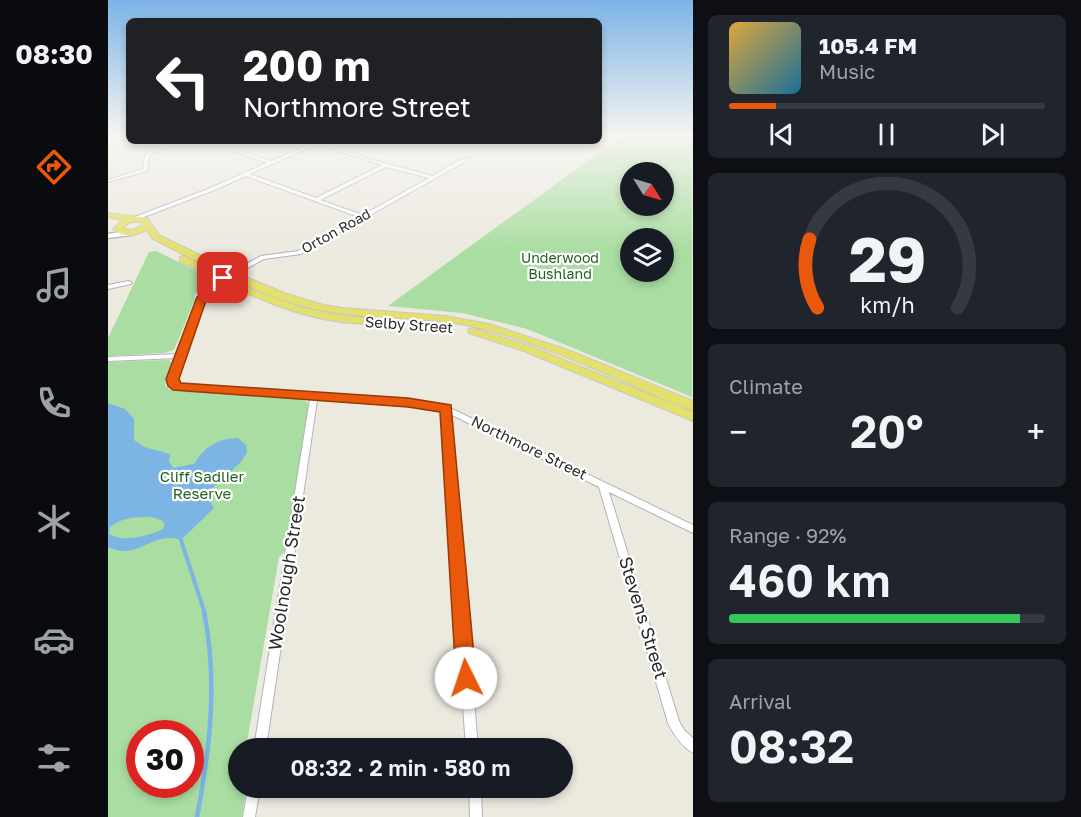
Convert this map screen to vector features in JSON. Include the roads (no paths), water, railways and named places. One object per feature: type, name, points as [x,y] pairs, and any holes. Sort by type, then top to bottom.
[{"type":"main road","points":[[108,215],[143,220],[147,224],[140,230],[108,234]]},
{"type":"main road","points":[[108,234],[133,219]]},
{"type":"main road","points":[[108,222],[118,227]]},
{"type":"main road","name":"Selby Street","points":[[147,224],[148,230],[156,237],[228,275]]},
{"type":"main road","name":"Selby Street","points":[[118,227],[120,231],[144,237],[152,244],[335,319],[417,323],[469,330],[528,349],[660,398],[693,406]]},
{"type":"main road","name":"Selby Street","points":[[660,398],[693,417]]},
{"type":"street","points":[[108,181],[131,174]]},
{"type":"street","points":[[133,219],[245,174]]},
{"type":"street","points":[[245,174],[363,217]]},
{"type":"street","points":[[316,200],[368,174]]},
{"type":"street","points":[[419,174],[433,178]]},
{"type":"street","name":"Orton Road","points":[[178,387],[172,383],[172,379],[202,297],[228,275],[263,257],[298,253],[440,174]]},
{"type":"street","points":[[147,224],[154,217],[189,203],[210,190]]},
{"type":"street","points":[[108,287],[129,283]]},
{"type":"street","points":[[108,359],[180,356]]},
{"type":"street","name":"Northmore Street","points":[[178,387],[408,403],[446,409],[693,529]]},
{"type":"street","name":"Woolnough Street","points":[[262,738],[314,397]]},
{"type":"street","points":[[446,409],[471,738]]},
{"type":"street","name":"Stevens Street","points":[[603,485],[675,723],[680,735],[693,747]]},
{"type":"street","points":[[249,817],[252,798]]},
{"type":"street","points":[[475,798],[476,817]]},
{"type":"water","points":[[108,403],[125,409],[134,419],[134,440],[144,447],[170,454],[169,461],[173,468],[194,464],[207,448],[224,440],[238,438],[246,445],[247,453],[240,463],[209,491],[209,499],[214,508],[181,540],[164,538],[137,549],[121,551],[108,547]],"holes":[[[151,517],[165,524],[163,529],[151,534],[129,538],[109,534],[110,527],[124,519]]]},
{"type":"waterway","points":[[181,540],[205,614]]},
{"type":"waterway","points":[[197,817],[206,766],[211,715],[211,664],[204,612]]},
{"type":"park label","name":"Underwood Bushland","points":[[560,266]]},
{"type":"park label","name":"Cliff Sadlier Reserve","points":[[202,486]]}]
